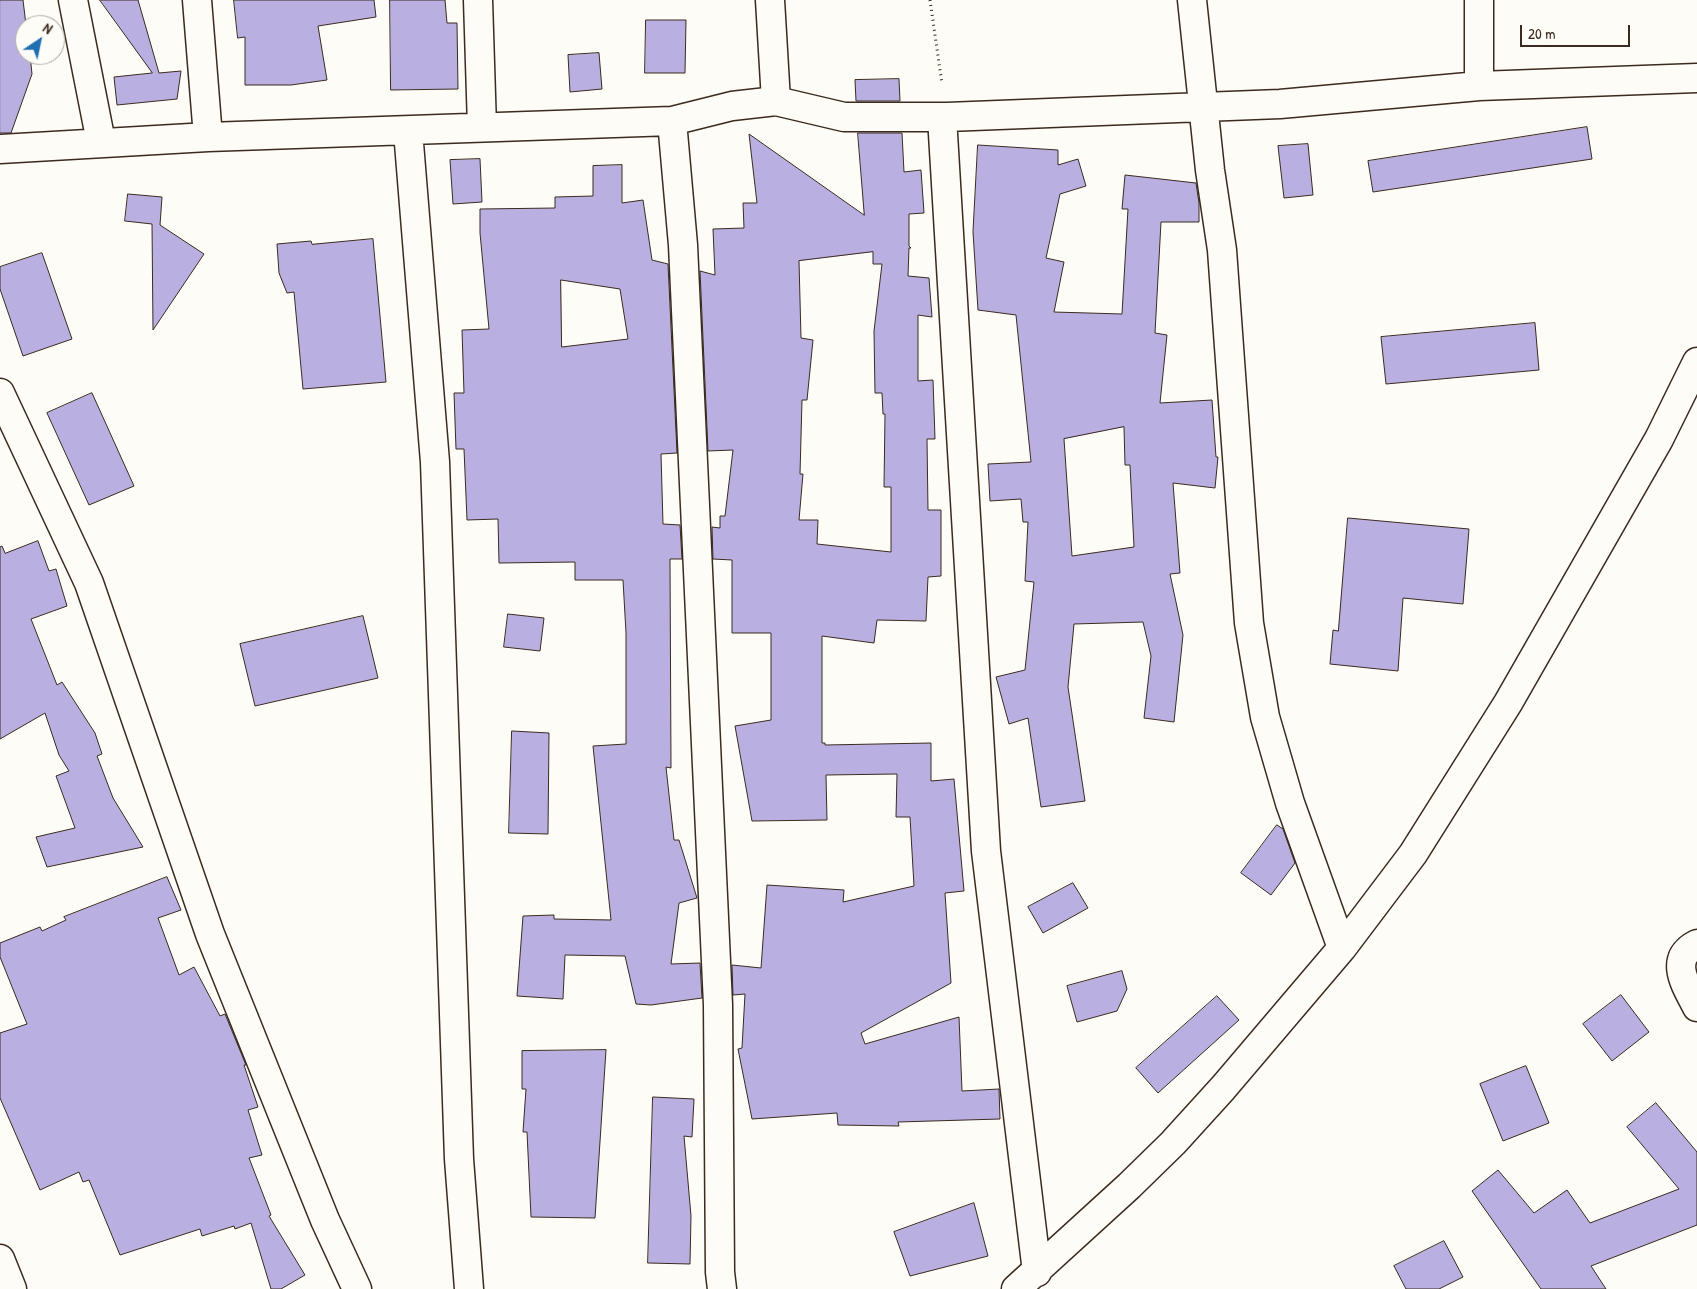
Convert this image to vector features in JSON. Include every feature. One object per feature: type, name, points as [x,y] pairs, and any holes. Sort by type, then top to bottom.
[{"type":"street","points":[[73,0],[101,142]]},
{"type":"street","points":[[197,0],[208,137]]},
{"type":"street","points":[[478,0],[482,128]]},
{"type":"street","points":[[770,0],[776,101]]},
{"type":"street","points":[[1192,0],[1203,107],[1222,250],[1249,623],[1265,717],[1290,803],[1342,948]]},
{"type":"street","points":[[1479,86],[1480,0]]},
{"type":"street","points":[[0,149],[208,137],[672,121],[732,106],[776,101],[844,117],[944,117],[1280,104],[1479,86],[1697,78]]},
{"type":"street","points":[[944,117],[986,851],[1037,1272]]},
{"type":"street","points":[[672,121],[682,245],[718,1005],[722,1289]]},
{"type":"street","points":[[408,131],[435,462],[459,1159],[469,1289]]},
{"type":"street","points":[[1016,1289],[1037,1272],[1129,1186],[1223,1088],[1342,948],[1413,854],[1508,703],[1659,439],[1697,362]]},
{"type":"street","points":[[0,393],[89,582],[210,934],[324,1220],[356,1289]]},
{"type":"street","points":[[1697,944],[1683,958],[1680,974],[1697,1007]]},
{"type":"street","points":[[0,1259],[12,1289]]},
{"type":"path","points":[[930,0],[944,117]]},
{"type":"building","points":[[0,0],[23,0],[25,15],[15,15],[15,65],[31,65],[32,74],[11,133],[0,133]]},
{"type":"building","points":[[100,0],[138,0],[159,73],[181,71],[177,99],[117,105],[114,77],[152,73]]},
{"type":"building","points":[[234,0],[374,0],[376,17],[318,26],[327,80],[291,85],[245,85],[245,37],[238,38]]},
{"type":"building","points":[[390,0],[445,0],[447,23],[457,23],[458,89],[391,90]]},
{"type":"building","points":[[646,20],[686,20],[685,73],[645,73]]},
{"type":"building","points":[[599,53],[602,89],[570,92],[568,55]]},
{"type":"building","points":[[899,79],[900,101],[856,101],[855,80]]},
{"type":"building","points":[[1587,127],[1592,159],[1373,192],[1368,161]]},
{"type":"building","points":[[858,133],[902,133],[904,172],[921,170],[924,213],[909,214],[909,246],[911,248],[909,248],[908,276],[929,278],[932,317],[918,315],[918,381],[933,380],[935,439],[927,439],[928,510],[941,510],[941,576],[928,577],[926,621],[877,620],[874,643],[822,636],[822,743],[825,743],[825,745],[931,743],[931,781],[954,779],[964,891],[945,893],[951,983],[861,1033],[865,1044],[959,1017],[962,1091],[999,1089],[1000,1119],[898,1122],[899,1126],[838,1125],[837,1113],[752,1119],[738,1049],[742,1048],[745,994],[733,995],[732,965],[761,968],[767,885],[844,890],[843,902],[914,886],[910,817],[896,817],[897,774],[826,775],[827,820],[752,821],[735,726],[771,720],[771,633],[732,633],[732,560],[713,559],[712,527],[720,528],[720,516],[725,516],[733,450],[708,451],[700,271],[715,275],[713,229],[744,228],[743,203],[757,203],[749,134],[864,215]],"holes":[[[873,252],[873,264],[882,264],[874,331],[875,393],[882,393],[883,414],[885,414],[884,487],[891,487],[891,552],[817,544],[818,520],[799,520],[803,474],[800,474],[802,400],[807,400],[813,340],[801,338],[799,261]]]},
{"type":"building","points":[[1308,144],[1313,195],[1284,198],[1278,146]]},
{"type":"building","points":[[978,145],[1058,150],[1058,165],[1078,159],[1086,186],[1060,194],[1046,258],[1064,262],[1054,312],[1122,314],[1128,209],[1122,209],[1125,175],[1196,183],[1199,222],[1161,222],[1155,333],[1167,335],[1160,403],[1212,400],[1216,457],[1218,457],[1215,488],[1173,483],[1180,573],[1170,574],[1183,635],[1174,722],[1144,718],[1151,656],[1143,622],[1074,624],[1068,687],[1085,801],[1041,807],[1028,718],[1009,724],[996,677],[1025,670],[1034,582],[1025,581],[1028,522],[1023,522],[1021,499],[990,501],[988,464],[1031,462],[1016,315],[978,310],[973,232]],"holes":[[[1124,427],[1125,465],[1130,465],[1134,547],[1072,556],[1064,439]]]},
{"type":"building","points":[[480,159],[482,202],[453,204],[450,160]]},
{"type":"building","points":[[622,165],[622,203],[643,200],[652,260],[668,264],[677,453],[661,454],[663,524],[680,525],[682,559],[670,559],[671,768],[666,767],[674,840],[679,840],[697,898],[679,903],[671,964],[700,963],[702,998],[651,1005],[636,1004],[625,956],[565,955],[563,999],[517,996],[523,916],[554,915],[554,919],[611,920],[593,746],[626,744],[626,633],[623,580],[575,580],[575,562],[499,563],[498,519],[467,520],[464,449],[456,449],[454,393],[464,393],[462,330],[489,329],[480,233],[480,209],[555,208],[555,197],[593,196],[593,166]],"holes":[[[561,280],[620,289],[628,339],[562,347]]]},
{"type":"building","points":[[128,194],[162,197],[160,225],[204,254],[153,330],[152,224],[125,221]]},
{"type":"building","points":[[373,239],[386,382],[303,389],[294,292],[287,293],[279,273],[277,244],[311,241],[312,244]]},
{"type":"building","points":[[42,253],[72,339],[23,356],[0,289],[0,267]]},
{"type":"building","points":[[1535,323],[1539,370],[1386,384],[1381,337]]},
{"type":"building","points":[[92,393],[134,486],[89,505],[47,413]]},
{"type":"building","points":[[1348,518],[1469,529],[1463,604],[1403,598],[1398,671],[1330,664],[1333,630],[1338,631]]},
{"type":"building","points":[[38,541],[49,571],[56,569],[67,606],[31,619],[57,685],[62,682],[95,733],[102,754],[97,756],[113,798],[143,847],[47,867],[36,837],[75,828],[56,776],[69,771],[59,755],[45,713],[0,739],[0,547],[2,546],[5,553]]},
{"type":"building","points":[[508,614],[544,618],[540,651],[504,647]]},
{"type":"building","points":[[363,616],[378,678],[255,706],[240,644]]},
{"type":"building","points":[[512,731],[549,733],[548,834],[509,833]]},
{"type":"building","points":[[1277,825],[1283,829],[1295,863],[1271,895],[1241,873]]},
{"type":"building","points":[[167,877],[181,910],[158,918],[179,975],[194,967],[220,1016],[225,1014],[246,1065],[244,1065],[258,1107],[248,1110],[262,1155],[249,1158],[271,1215],[269,1216],[305,1275],[281,1289],[271,1289],[251,1223],[235,1229],[234,1226],[202,1236],[200,1229],[120,1255],[89,1180],[83,1182],[79,1172],[40,1190],[0,1098],[0,1033],[27,1024],[0,957],[0,943],[40,927],[42,931],[66,920],[64,917]]},
{"type":"building","points":[[1073,883],[1088,908],[1043,933],[1028,907]]},
{"type":"building","points":[[1122,971],[1127,989],[1117,1011],[1077,1022],[1067,986]]},
{"type":"building","points":[[1621,995],[1649,1032],[1612,1061],[1583,1024]]},
{"type":"building","points":[[1217,996],[1239,1020],[1158,1093],[1136,1068]]},
{"type":"building","points":[[606,1050],[595,1218],[531,1217],[527,1132],[523,1132],[526,1089],[522,1089],[522,1051]]},
{"type":"building","points":[[1526,1066],[1549,1123],[1503,1141],[1480,1084]]},
{"type":"building","points":[[653,1097],[694,1099],[692,1137],[684,1136],[691,1216],[690,1264],[648,1263]]},
{"type":"building","points":[[1656,1103],[1697,1152],[1697,1225],[1591,1266],[1606,1289],[1541,1289],[1472,1191],[1498,1170],[1534,1213],[1567,1190],[1590,1223],[1679,1189],[1627,1127]]},
{"type":"building","points":[[974,1203],[988,1256],[910,1276],[894,1232]]},
{"type":"building","points":[[1444,1241],[1463,1277],[1439,1289],[1406,1289],[1394,1266]]}]
